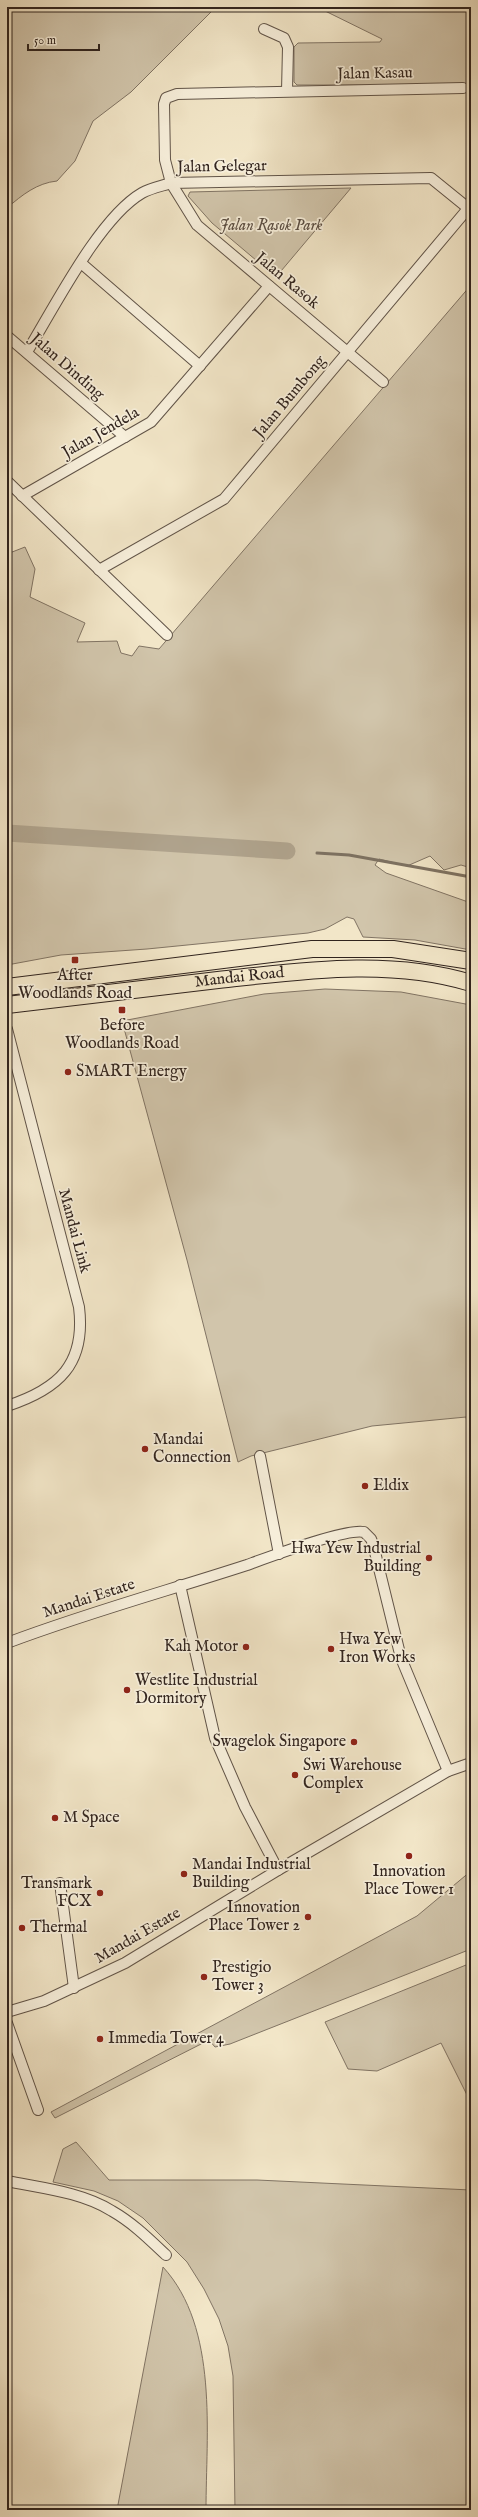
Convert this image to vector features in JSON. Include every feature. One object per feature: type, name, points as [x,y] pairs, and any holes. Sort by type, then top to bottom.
[{"type":"main road","name":"Mandai Road","points":[[7,987],[176,965],[312,950],[393,949],[471,961]]},
{"type":"main road","points":[[176,965],[192,972],[196,983]]},
{"type":"main road","name":"Mandai Road","points":[[7,1005],[333,967],[394,970],[453,977],[471,983]]},
{"type":"street","points":[[264,29],[284,38],[288,47],[287,91]]},
{"type":"street","name":"Jalan Kasau","points":[[164,104],[166,98],[177,94],[463,88]]},
{"type":"street","name":"Jalan Rasok","points":[[164,104],[164,160],[171,183],[197,225],[383,382]]},
{"type":"street","name":"Jalan Gelegar","points":[[27,352],[81,263],[115,214],[143,192],[171,183],[432,178],[470,206]]},
{"type":"street","name":"Jalan Bumbong","points":[[99,570],[224,499],[470,206]]},
{"type":"street","points":[[81,263],[200,366]]},
{"type":"street","name":"Jalan Jendela","points":[[22,496],[151,422],[269,286]]},
{"type":"street","name":"Jalan Dinding","points":[[7,336],[125,437]]},
{"type":"street","points":[[7,481],[167,635]]},
{"type":"street","name":"Mandai Link","points":[[7,1028],[79,1307],[81,1325],[76,1353],[67,1370],[54,1385],[32,1398],[7,1406]]},
{"type":"street","points":[[260,1456],[279,1554]]},
{"type":"street","name":"Mandai Estate","points":[[7,1642],[180,1585],[350,1532],[364,1532],[371,1539],[401,1658],[448,1771]]},
{"type":"street","points":[[180,1585],[215,1738],[245,1808],[278,1870]]},
{"type":"street","name":"Mandai Estate","points":[[7,2012],[32,2006],[74,1988],[125,1963],[278,1870],[448,1771],[471,1764]]},
{"type":"street","name":"Mandai Estate","points":[[60,1883],[74,1988]]},
{"type":"street","points":[[7,2023],[38,2110]]},
{"type":"street","points":[[7,2181],[92,2201],[111,2210],[135,2226],[166,2255]]},
{"type":"green space","points":[[7,7],[216,7],[131,92],[93,121],[75,161],[57,181],[36,187],[24,194],[7,208]]},
{"type":"green space","points":[[317,7],[462,7],[471,15],[471,89],[466,85],[297,85],[294,82],[294,47],[298,43],[380,42],[382,39]]},
{"type":"green space","name":"Jalan Rasok Park","points":[[351,188],[276,277],[212,223],[188,196],[190,192]]},
{"type":"green space","points":[[471,285],[471,868],[461,865],[444,870],[430,856],[407,866],[379,859],[375,865],[386,873],[471,903],[471,950],[415,940],[363,937],[354,919],[347,917],[325,929],[308,933],[147,949],[61,955],[7,965],[7,554],[25,547],[35,569],[30,597],[85,623],[77,642],[117,641],[121,653],[132,656],[139,646],[159,649]]},
{"type":"green space","points":[[325,989],[401,992],[471,1005],[471,1440],[466,1417],[372,1426],[251,1456],[238,1462],[187,1260],[122,1021],[264,994]]},
{"type":"green space","points":[[471,1871],[471,1949],[230,2044],[215,2047],[209,2040],[55,2118],[51,2112],[417,1916]]},
{"type":"green space","points":[[471,1963],[471,2103],[441,2043],[377,2071],[348,2069],[325,2022]]},
{"type":"green space","points":[[76,2142],[109,2180],[257,2180],[471,2190],[471,2510],[235,2510],[233,2376],[228,2346],[219,2319],[204,2289],[187,2262],[143,2218],[118,2201],[94,2191],[53,2182],[63,2149]]},
{"type":"green space","points":[[163,2267],[181,2292],[193,2320],[201,2351],[206,2383],[206,2510],[117,2510]]},
{"type":"waterway","points":[[7,833],[287,851]]},
{"type":"waterway","points":[[317,853],[349,855],[471,877]]},
{"type":"place","name":"After Woodlands Road","points":[[75,960]]},
{"type":"place","name":"Before Woodlands Road","points":[[122,1010]]},
{"type":"place","name":"SMART Energy","points":[[68,1072]]},
{"type":"place","name":"Mandai Connection","points":[[145,1449]]},
{"type":"place","name":"Eldix","points":[[365,1486]]},
{"type":"place","name":"Hwa Yew Industrial Building","points":[[429,1558]]},
{"type":"place","name":"Kah Motor","points":[[246,1647]]},
{"type":"place","name":"Hwa Yew Iron Works","points":[[331,1649]]},
{"type":"place","name":"Westlite Industrial Dormitory","points":[[127,1690]]},
{"type":"place","name":"Swagelok Singapore","points":[[354,1742]]},
{"type":"place","name":"Swi Warehouse Complex","points":[[295,1775]]},
{"type":"place","name":"M Space","points":[[55,1818]]},
{"type":"place","name":"Innovation Place Tower 1","points":[[409,1856]]},
{"type":"place","name":"Mandai Industrial Building","points":[[184,1874]]},
{"type":"place","name":"Transmark FCX","points":[[100,1893]]},
{"type":"place","name":"Innovation Place Tower 2","points":[[308,1917]]},
{"type":"place","name":"Thermal","points":[[22,1928]]},
{"type":"place","name":"Prestigio Tower 3","points":[[204,1977]]},
{"type":"place","name":"Immedia Tower 4","points":[[100,2039]]}]
